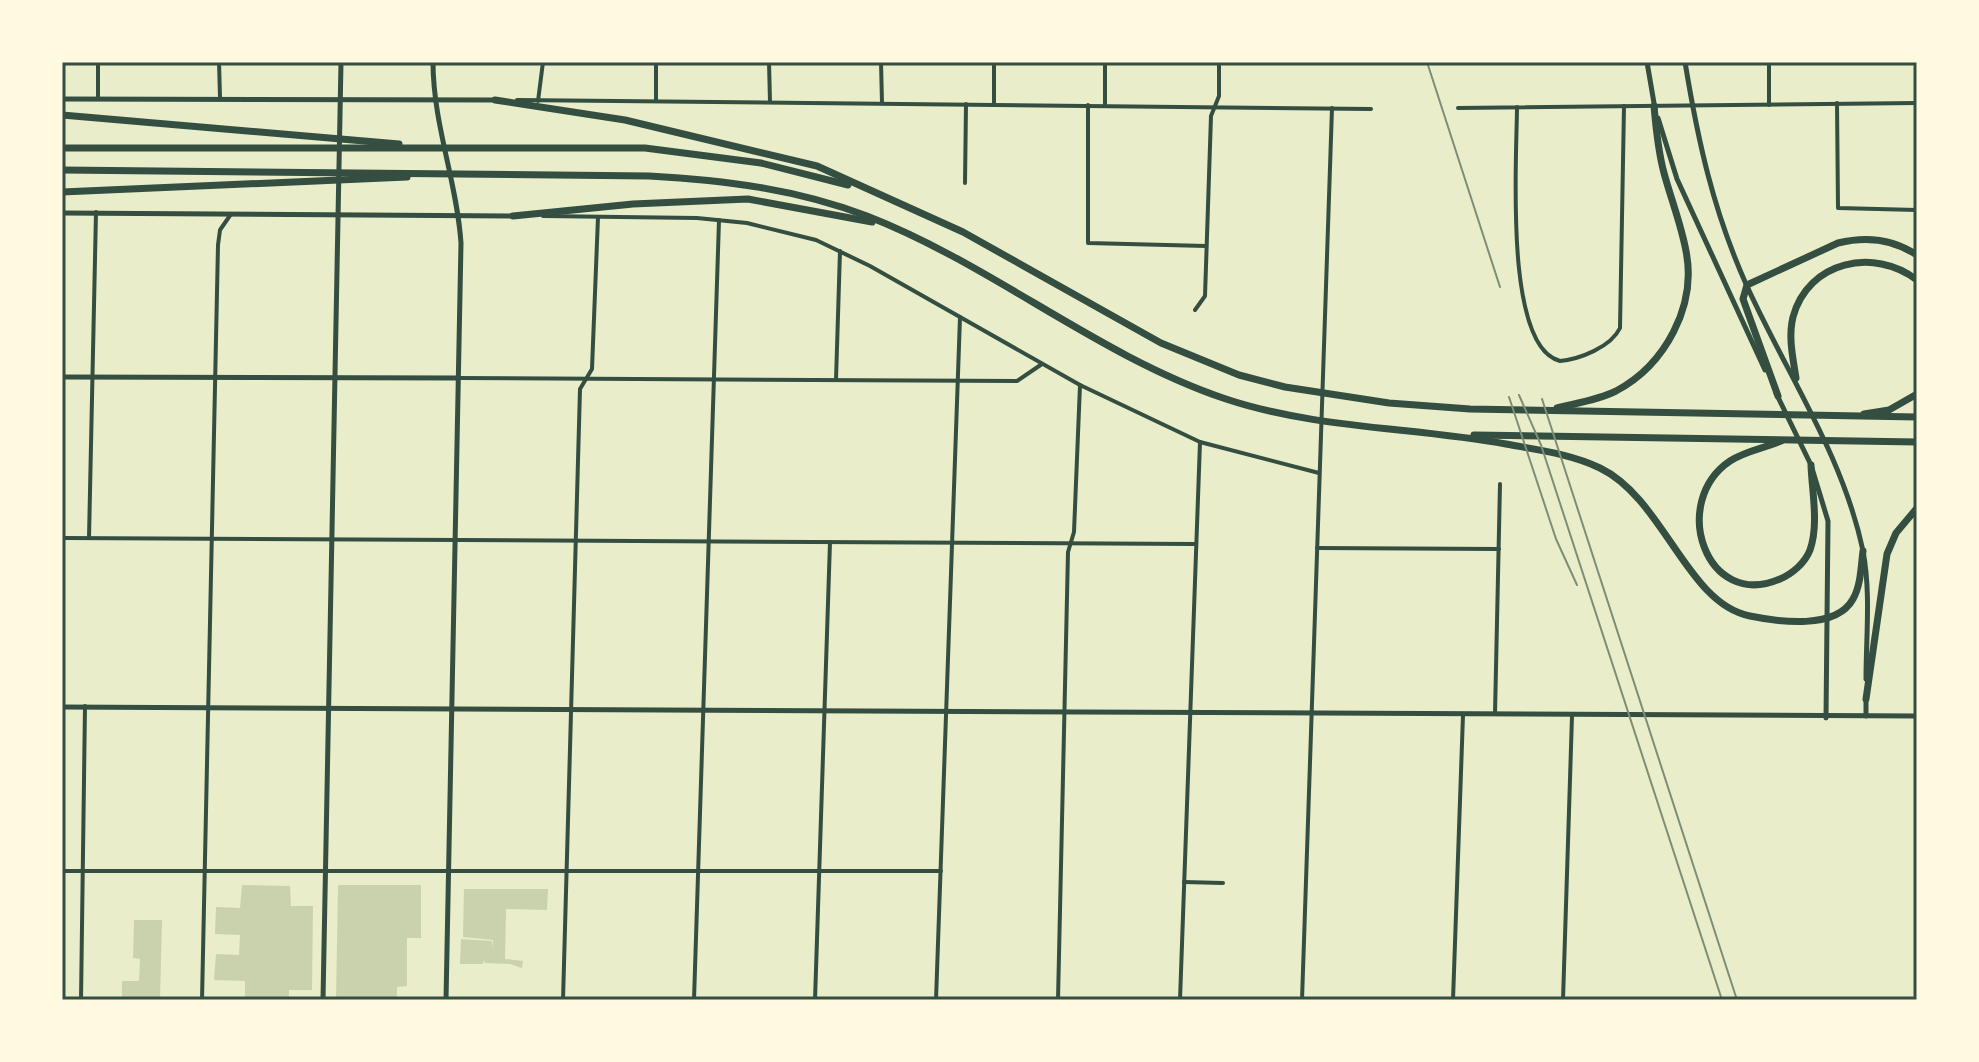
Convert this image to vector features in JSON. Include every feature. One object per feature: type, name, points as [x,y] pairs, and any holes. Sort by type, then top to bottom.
[{"type":"highway","points":[[495,100],[625,120],[817,166],[963,232],[1127,327],[1239,375],[1285,387],[1389,403],[1547,411],[1917,417]]},
{"type":"highway","points":[[1547,411],[1599,398],[1633,380],[1658,355],[1680,318],[1688,279],[1687,253],[1659,152],[1654,106]]},
{"type":"highway","points":[[62,115],[416,147],[645,148],[704,153],[818,176],[873,192]]},
{"type":"highway","points":[[62,148],[313,148],[366,144]]},
{"type":"highway","points":[[62,170],[312,177],[420,174],[649,176],[722,180],[815,199],[889,226],[960,260],[1181,382],[1270,412],[1377,429],[1452,435],[1917,442]]},
{"type":"highway","points":[[62,192],[312,177]]},
{"type":"highway","points":[[513,216],[633,204],[748,199],[793,205],[889,226]]},
{"type":"highway","points":[[1778,397],[1743,299],[1747,285],[1854,239],[1890,242],[1917,255]]},
{"type":"highway","points":[[1796,378],[1792,320],[1798,302],[1816,280],[1829,270],[1860,261],[1888,263],[1917,280]]},
{"type":"highway","points":[[1843,417],[1889,410],[1917,394]]},
{"type":"highway","points":[[1452,435],[1560,455],[1603,469],[1639,496],[1696,576],[1717,600],[1752,616],[1828,619],[1842,612],[1853,599],[1863,551]]},
{"type":"highway","points":[[1785,440],[1728,463],[1704,494],[1699,519],[1701,544],[1722,573],[1739,582],[1771,583],[1795,570],[1806,558],[1814,527],[1811,465]]},
{"type":"highway","points":[[1866,699],[1887,554],[1896,533],[1917,508]]},
{"type":"street","points":[[98,62],[98,99]]},
{"type":"street","points":[[219,62],[220,97]]},
{"type":"street","points":[[323,1000],[341,62]]},
{"type":"street","points":[[433,62],[435,100],[459,214],[446,1000]]},
{"type":"street","points":[[538,101],[543,62]]},
{"type":"street","points":[[656,62],[656,101]]},
{"type":"street","points":[[769,62],[770,102]]},
{"type":"street","points":[[881,62],[882,103]]},
{"type":"street","points":[[994,62],[994,104]]},
{"type":"street","points":[[1105,62],[1105,105]]},
{"type":"street","points":[[1195,310],[1205,296],[1211,116],[1216,107],[1219,62]]},
{"type":"street","points":[[1647,62],[1654,106],[1677,179],[1811,465],[1828,521],[1826,718]]},
{"type":"street","points":[[1685,62],[1700,155],[1715,207],[1747,285],[1796,378],[1846,490],[1863,551],[1867,593],[1866,716]]},
{"type":"street","points":[[1769,62],[1769,105]]},
{"type":"street","points":[[62,99],[220,97],[1371,109]]},
{"type":"street","points":[[1837,103],[1838,208],[1917,210]]},
{"type":"street","points":[[1458,108],[1917,103]]},
{"type":"street","points":[[965,183],[966,104]]},
{"type":"street","points":[[1088,105],[1088,243],[1206,246]]},
{"type":"street","points":[[1517,107],[1518,285],[1543,349],[1553,359],[1569,360],[1599,348],[1613,339],[1620,328],[1624,106]]},
{"type":"street","points":[[1302,1000],[1332,108]]},
{"type":"street","points":[[89,538],[96,212]]},
{"type":"street","points":[[62,213],[598,217],[719,220],[784,230],[840,251],[1080,385],[1200,442],[1319,473]]},
{"type":"street","points":[[202,1000],[219,237],[231,214]]},
{"type":"street","points":[[563,1000],[580,389],[592,369],[598,217]]},
{"type":"street","points":[[694,1000],[719,220]]},
{"type":"street","points":[[836,380],[840,251]]},
{"type":"street","points":[[936,1000],[960,317]]},
{"type":"street","points":[[62,377],[1017,381],[1042,364]]},
{"type":"street","points":[[1058,1000],[1067,722],[1064,712],[1080,385]]},
{"type":"street","points":[[1180,1000],[1200,442]]},
{"type":"street","points":[[1495,714],[1500,484]]},
{"type":"street","points":[[62,538],[1195,544]]},
{"type":"street","points":[[815,1000],[830,542]]},
{"type":"street","points":[[1317,548],[1499,549]]},
{"type":"street","points":[[81,1000],[85,706]]},
{"type":"street","points":[[62,707],[1826,718],[1917,716]]},
{"type":"street","points":[[1453,1000],[1463,715]]},
{"type":"street","points":[[1563,1000],[1572,716]]},
{"type":"street","points":[[62,871],[941,871]]},
{"type":"street","points":[[1184,882],[1223,883]]},
{"type":"green space","points":[[242,885],[290,886],[291,906],[313,906],[312,990],[289,990],[289,1000],[245,1000],[245,981],[214,980],[216,954],[239,955],[240,935],[215,934],[216,907],[240,908]]},
{"type":"green space","points":[[338,885],[421,885],[421,938],[407,938],[407,986],[397,987],[397,1000],[336,1000]]},
{"type":"green space","points":[[464,889],[548,889],[547,910],[506,909],[505,959],[523,961],[522,968],[485,963],[484,960],[483,964],[460,964],[461,939],[492,941],[492,949],[493,940],[463,937]]},
{"type":"green space","points":[[134,920],[162,920],[160,1000],[122,1000],[122,981],[139,981],[140,959],[133,958]]},
{"type":"railway","points":[[1427,62],[1500,287]]},
{"type":"railway","points":[[1519,395],[1541,445],[1722,1000]]},
{"type":"railway","points":[[1509,397],[1556,539],[1577,585]]},
{"type":"railway","points":[[1542,399],[1737,1000]]}]
